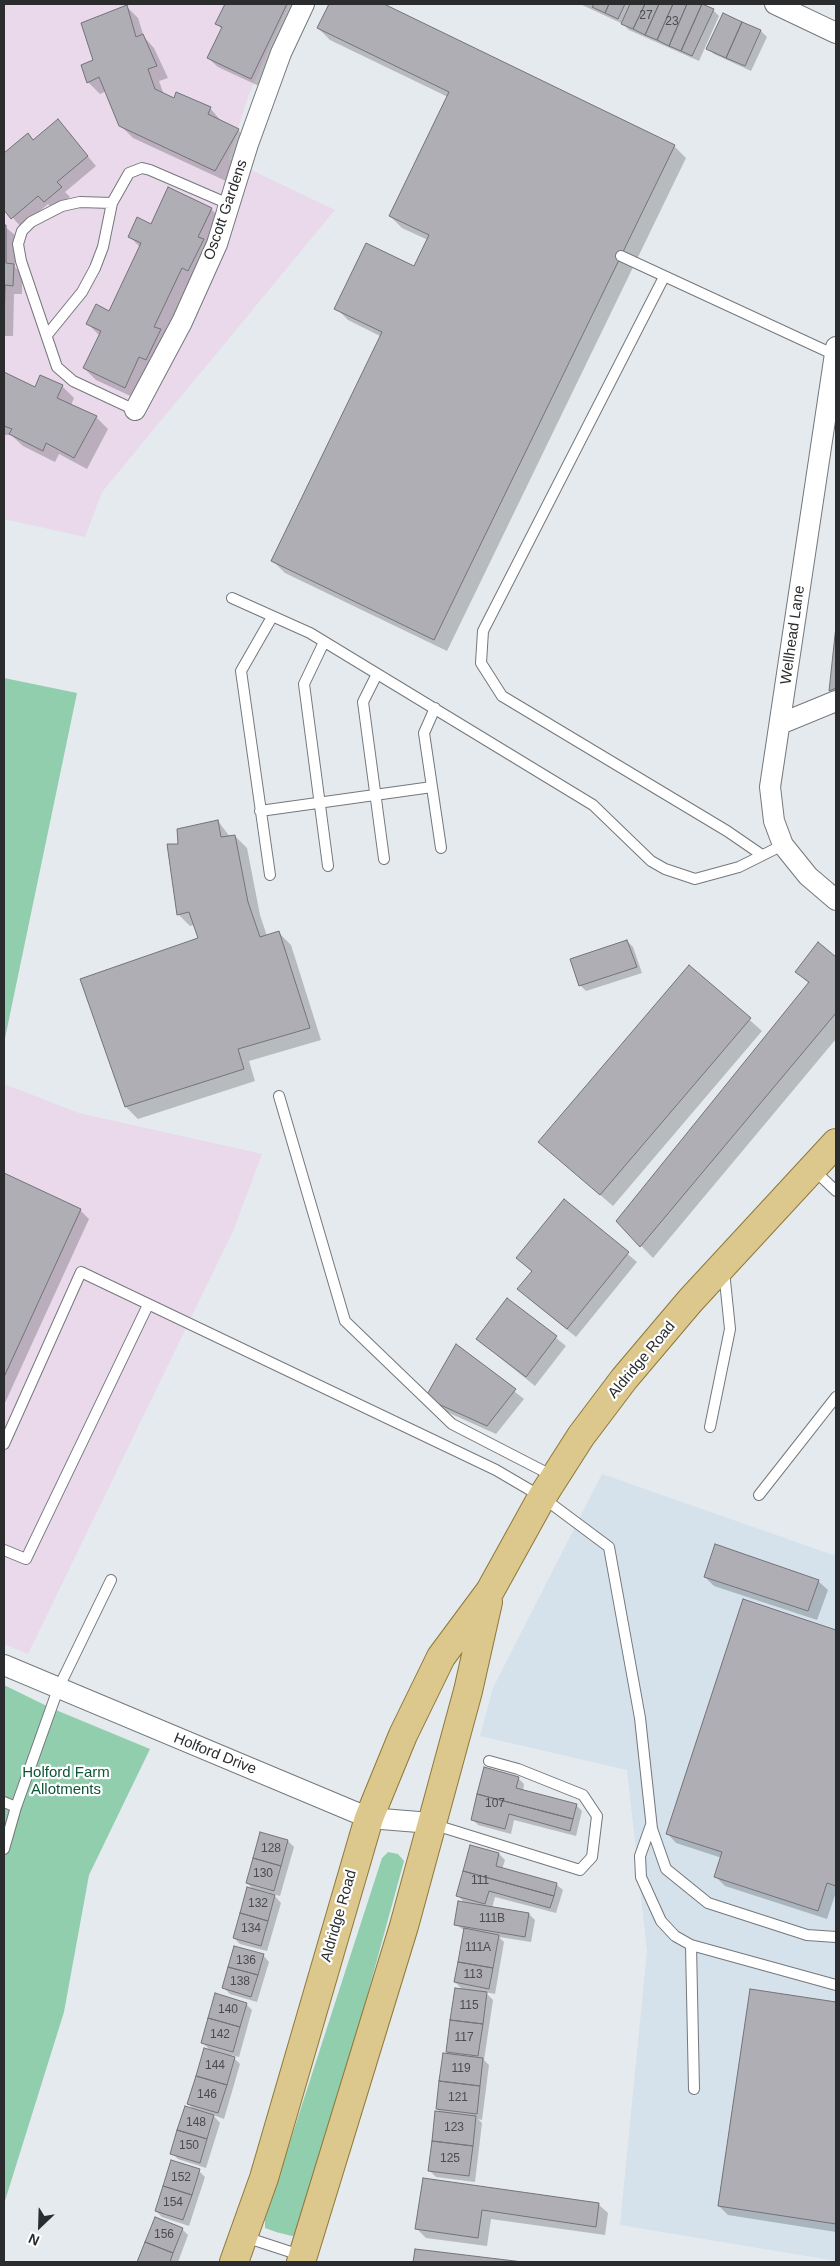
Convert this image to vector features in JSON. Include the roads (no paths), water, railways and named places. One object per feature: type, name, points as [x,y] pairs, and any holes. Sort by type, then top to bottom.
[{"type":"main road","name":"Aldridge Road","points":[[234,2262],[264,2178],[369,1818],[404,1735],[441,1658],[490,1591],[548,1487],[581,1436],[624,1378],[723,1265],[828,1153]]},
{"type":"main road","name":"Aldridge Road","points":[[302,2259],[404,1926],[468,1691],[490,1591]]},
{"type":"street","name":"Oscott Gardens","points":[[135,410],[200,283],[231,205],[248,144],[281,53],[304,4]]},
{"type":"street","points":[[775,4],[836,33]]},
{"type":"street","name":"Wellhead Lane","points":[[836,352],[770,787],[774,820],[783,845],[808,876],[836,900]]},
{"type":"street","points":[[780,724],[836,701]]},
{"type":"street","name":"Holford Drive","points":[[4,1664],[58,1689],[369,1818],[431,1823]]},
{"type":"lane","points":[[47,335],[82,292],[95,268],[103,247],[112,203],[129,173],[142,168],[150,170],[231,205]]},
{"type":"lane","points":[[112,203],[80,202],[62,206],[31,222],[22,231],[18,244],[21,261],[57,367],[63,374],[135,410]]},
{"type":"lane","points":[[621,256],[664,277],[836,352]]},
{"type":"lane","points":[[664,277],[483,631],[481,663],[502,696],[726,831],[762,855]]},
{"type":"lane","points":[[232,598],[324,642],[593,805],[650,861],[665,869],[695,879],[740,866],[783,845]]},
{"type":"lane","points":[[270,875],[241,671],[272,617]]},
{"type":"lane","points":[[324,642],[304,684],[318,803],[328,866]]},
{"type":"lane","points":[[377,674],[363,702],[377,795],[384,859]]},
{"type":"lane","points":[[435,708],[424,733],[441,848]]},
{"type":"lane","points":[[260,811],[432,787]]},
{"type":"lane","points":[[296,1148],[279,1096],[345,1321],[452,1424],[548,1487],[609,1547],[640,1718],[652,1824],[666,1869],[708,1903],[808,1935],[836,1938]]},
{"type":"lane","points":[[828,1153],[836,1191]]},
{"type":"lane","points":[[710,1427],[730,1329],[723,1265]]},
{"type":"lane","points":[[4,1444],[81,1272],[496,1470],[548,1487]]},
{"type":"lane","points":[[4,1550],[26,1559],[148,1305]]},
{"type":"lane","points":[[759,1495],[836,1396]]},
{"type":"lane","points":[[4,1849],[16,1807],[58,1689],[111,1580]]},
{"type":"lane","points":[[431,1823],[580,1870],[592,1857],[597,1816],[583,1795],[518,1769],[489,1761]]},
{"type":"lane","points":[[4,1802],[16,1807]]},
{"type":"lane","points":[[652,1824],[640,1856],[641,1877],[661,1921],[675,1936],[691,1945],[836,1985]]},
{"type":"lane","points":[[691,1945],[694,2089]]},
{"type":"lane","points":[[243,2236],[302,2259]]},
{"type":"park label","name":"Holford Farm Allotments","points":[[66,1782]]}]
